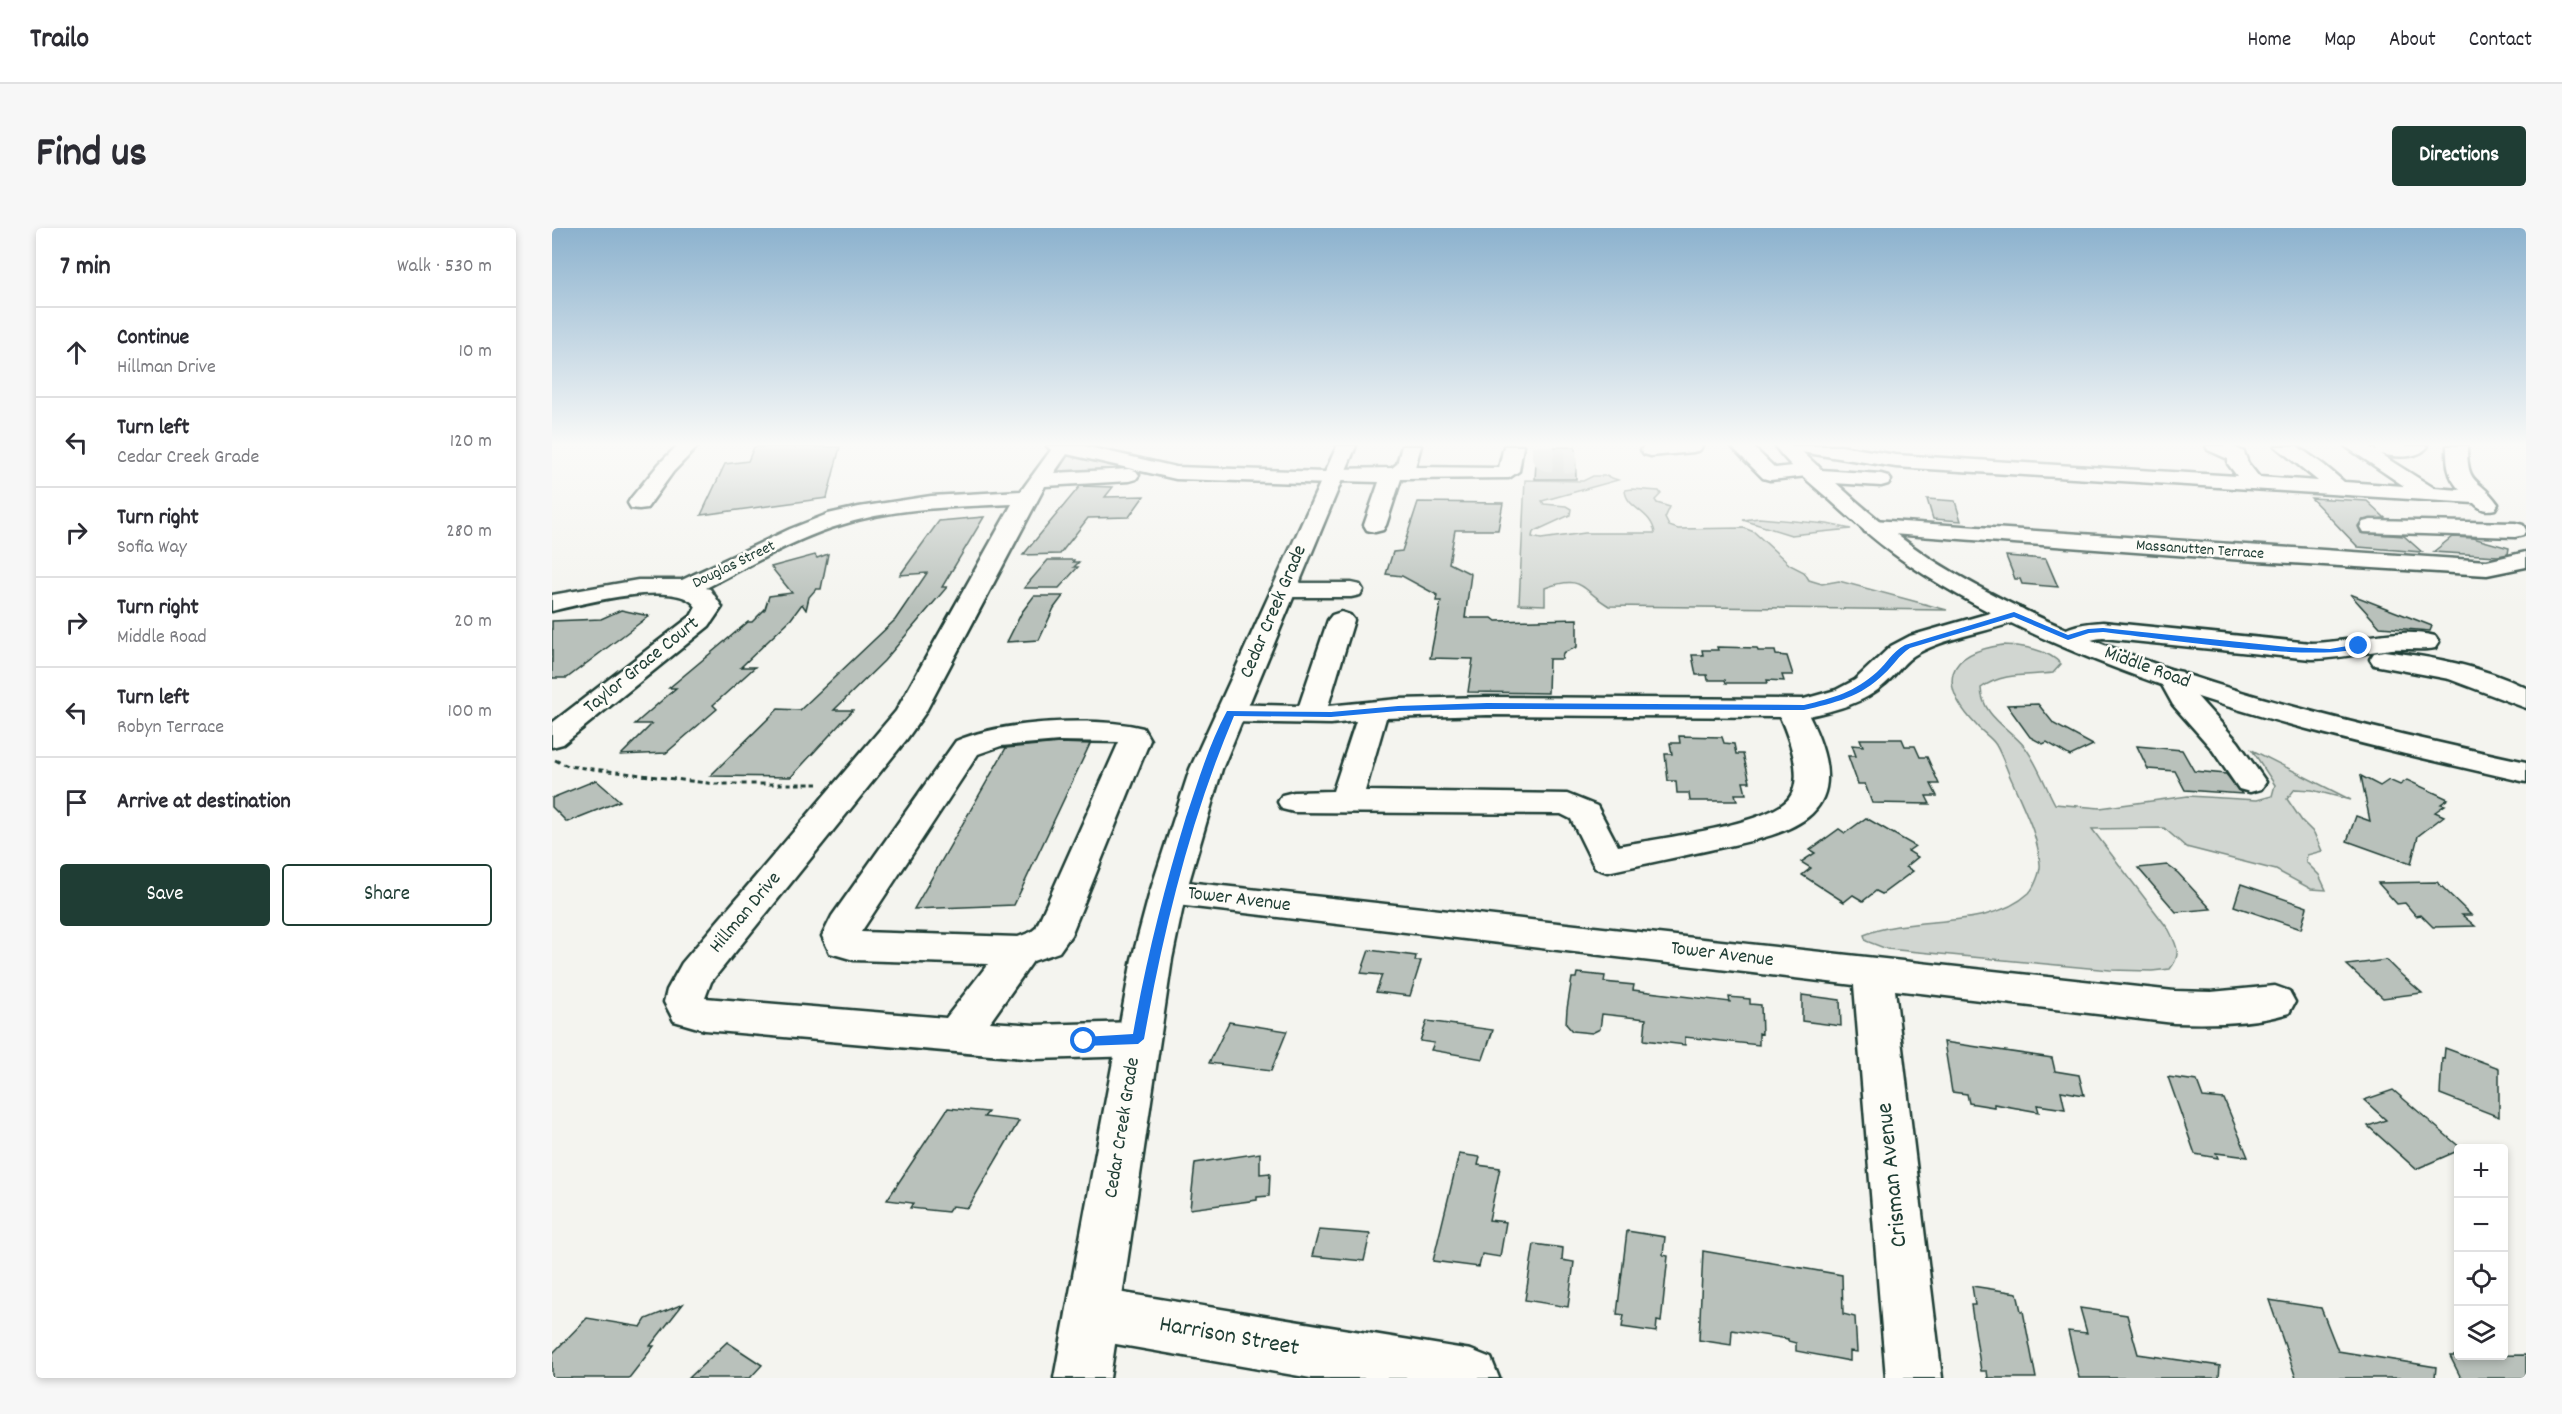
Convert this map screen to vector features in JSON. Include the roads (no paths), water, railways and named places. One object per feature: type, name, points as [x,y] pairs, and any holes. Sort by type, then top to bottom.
[{"type":"street","points":[[639,503],[642,500]]},
{"type":"street","name":"Douglas Street","points":[[686,588],[801,533],[853,514],[953,500]]},
{"type":"street","name":"Hillman Drive","points":[[1027,500],[910,713],[696,973],[687,990],[684,1002],[689,1010],[705,1014],[1035,1042],[1138,1039]]},
{"type":"street","name":"Cedar Creek Grade","points":[[1082,1378],[1152,959],[1168,892],[1206,770],[1323,500]]},
{"type":"street","points":[[1376,525],[1386,500]]},
{"type":"street","name":"Middle Road","points":[[1845,500],[1873,527],[1937,573],[2014,614],[2068,638],[2230,698],[2326,725],[2526,772]]},
{"type":"street","points":[[2465,500],[2492,504]]},
{"type":"street","points":[[2487,500],[2521,535]]},
{"type":"street","name":"Massanutten Terrace","points":[[1873,527],[2476,567],[2505,566],[2526,559]]},
{"type":"street","points":[[2371,527],[2521,535]]},
{"type":"street","name":"Taylor Grace Court","points":[[552,603],[633,588],[662,586],[698,591],[708,601],[709,607],[700,621],[552,738]]},
{"type":"street","points":[[1283,590],[1351,590]]},
{"type":"street","points":[[1230,713],[1311,715],[1487,706],[1791,708],[1845,698],[1864,687],[1883,671],[1894,655],[1915,644],[1993,623],[2014,614]]},
{"type":"street","points":[[1311,715],[1341,620]]},
{"type":"street","points":[[2068,638],[2088,631],[2103,630],[2288,650],[2330,651],[2429,665],[2486,681],[2526,699]]},
{"type":"street","points":[[2330,651],[2395,641],[2426,642]]},
{"type":"street","points":[[2172,678],[2177,693],[2239,763],[2250,782]]},
{"type":"street","points":[[1294,802],[1567,804],[1586,813],[1607,860],[1761,829],[1785,818],[1804,802],[1811,784],[1807,752],[1791,708]]},
{"type":"street","points":[[1346,801],[1374,710]]},
{"type":"street","points":[[957,1035],[1019,951],[1045,942],[1052,934],[1135,740],[1132,734],[1115,732],[1010,735],[981,741],[967,748],[845,925],[841,936],[844,943],[854,946],[1019,951]]},
{"type":"street","name":"Tower Avenue","points":[[1168,892],[2174,1007],[2211,1008],[2275,1002]]},
{"type":"street","name":"Crisman Avenue","points":[[1873,972],[1914,1378]]},
{"type":"street","name":"Harrison Street","points":[[1093,1314],[1471,1378]]}]
